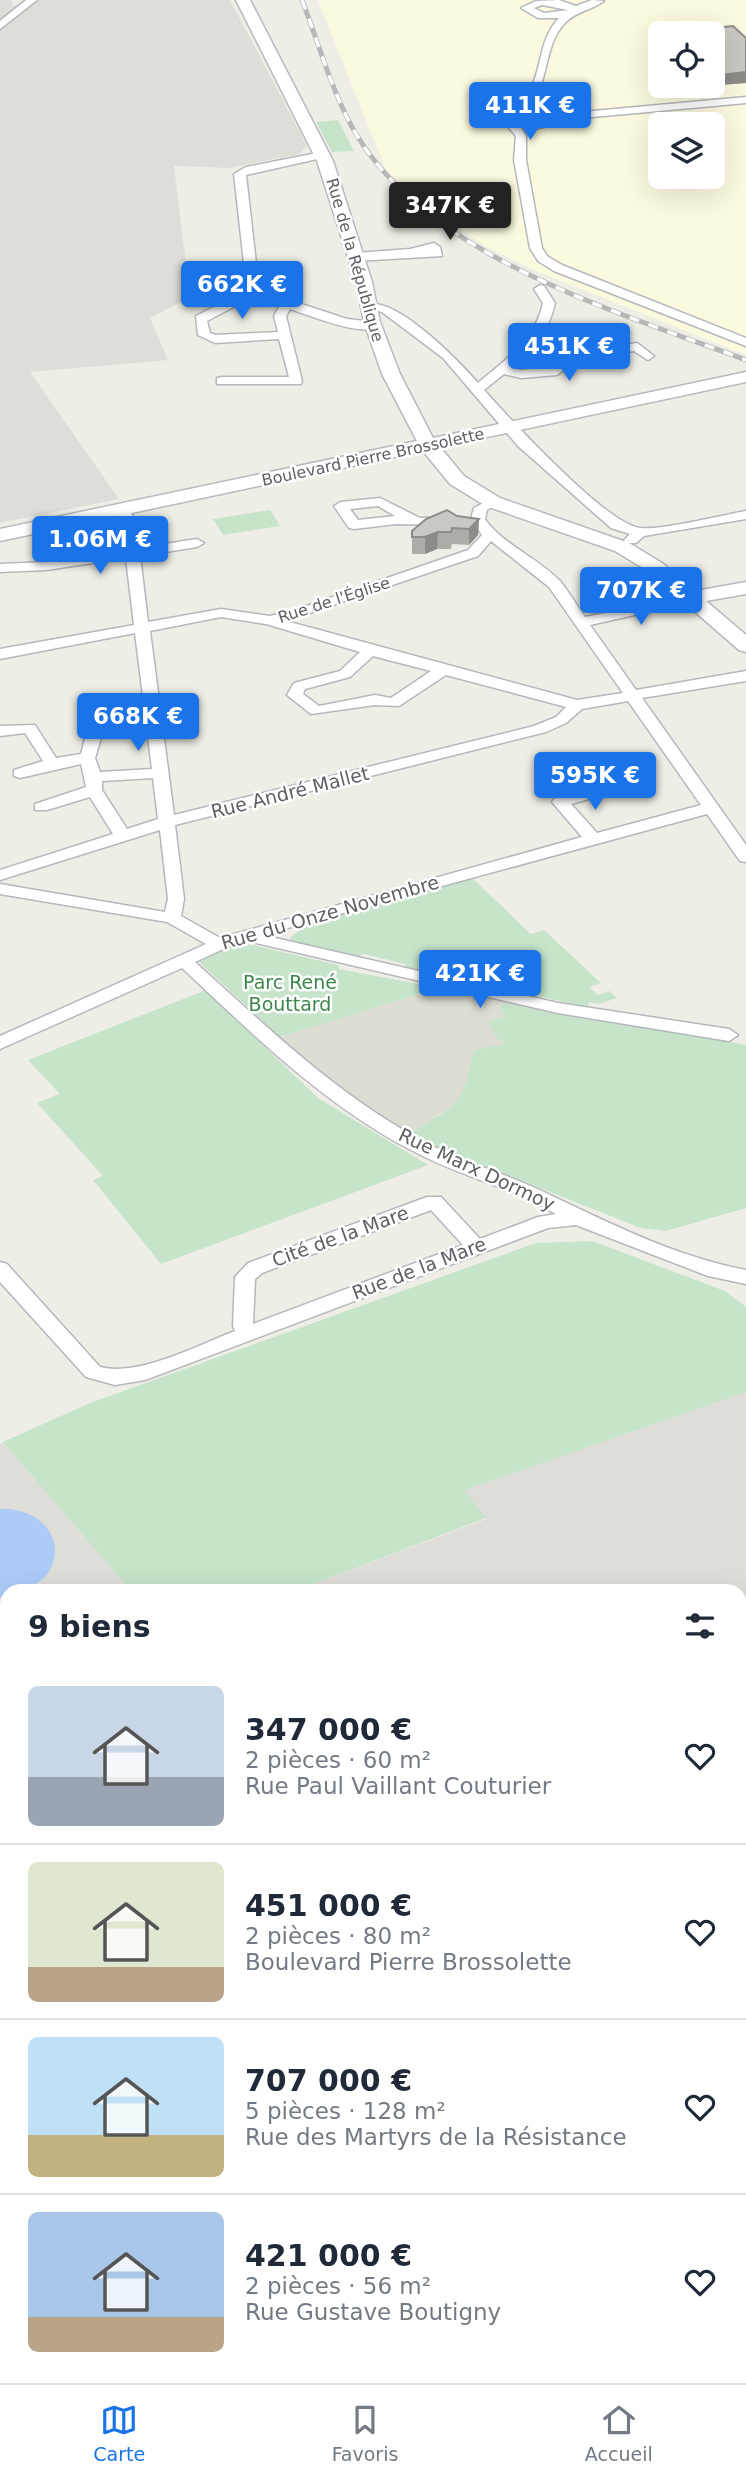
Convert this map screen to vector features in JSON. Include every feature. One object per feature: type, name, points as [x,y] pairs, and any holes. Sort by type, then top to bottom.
[{"type":"street","points":[[0,26],[30,0]]},
{"type":"street","name":"Rue de la République","points":[[243,0],[322,155],[356,257],[373,326],[391,374],[428,446],[457,480],[493,502],[622,547],[655,567],[746,646]]},
{"type":"street","points":[[556,24],[547,16],[527,10],[528,5],[538,1],[562,5],[604,0]]},
{"type":"street","points":[[547,16],[562,5]]},
{"type":"street","points":[[562,5],[548,41],[532,99],[521,109],[505,116],[521,136],[520,160],[536,248],[542,258],[668,313],[746,342]]},
{"type":"street","points":[[532,99],[546,115]]},
{"type":"street","points":[[521,109],[546,115],[582,115],[746,100]]},
{"type":"street","points":[[521,136],[546,115]]},
{"type":"street","points":[[513,124],[535,126]]},
{"type":"street","points":[[253,292],[238,178],[250,169],[322,155]]},
{"type":"street","points":[[356,257],[418,251]]},
{"type":"street","points":[[478,389],[544,328],[549,303],[540,289]]},
{"type":"street","points":[[284,335],[215,339],[204,335],[200,319],[253,292],[345,323],[373,326]]},
{"type":"street","points":[[222,381],[296,381],[280,316],[286,305]]},
{"type":"street","points":[[368,307],[385,309],[447,355],[509,428],[617,525],[640,533]]},
{"type":"street","points":[[500,369],[521,374],[557,371],[573,357],[637,347],[648,356]]},
{"type":"street","name":"Boulevard Pierre Brossolette","points":[[0,535],[746,377]]},
{"type":"street","points":[[493,502],[481,508],[478,519],[489,535],[505,543],[554,584],[746,857]]},
{"type":"street","points":[[123,510],[128,522],[167,822],[176,899],[172,918]]},
{"type":"street","points":[[622,547],[640,533],[746,515]]},
{"type":"street","points":[[416,522],[478,519]]},
{"type":"street","name":"Rue de l'Église","points":[[0,654],[221,613],[270,620],[295,615],[473,553],[489,535]]},
{"type":"street","points":[[0,568],[46,566],[197,543]]},
{"type":"street","points":[[583,622],[746,588]]},
{"type":"street","points":[[270,620],[370,651],[577,705],[746,676]]},
{"type":"street","points":[[370,651],[345,674],[299,686],[294,691],[309,708],[316,711],[378,701],[399,702],[443,670]]},
{"type":"street","points":[[123,836],[94,784],[87,758],[92,748],[94,722],[107,706],[150,700]]},
{"type":"street","name":"Rue André Mallet","points":[[0,875],[167,822],[540,729],[561,720],[577,705]]},
{"type":"street","points":[[0,731],[29,728],[52,763]]},
{"type":"street","points":[[20,773],[52,763],[87,758]]},
{"type":"street","points":[[41,807],[94,784],[160,773]]},
{"type":"street","points":[[592,838],[560,802],[608,789]]},
{"type":"street","name":"Rue du Onze Novembre","points":[[0,1043],[241,935],[713,807]]},
{"type":"street","points":[[0,888],[49,899],[172,918],[219,944]]},
{"type":"street","points":[[241,935],[558,1008],[730,1035]]},
{"type":"street","name":"Rue Marx Dormoy","points":[[183,960],[341,1100],[421,1148],[552,1201],[576,1218]]},
{"type":"street","name":"Cité de la Mare","points":[[247,1333],[243,1326],[244,1277],[255,1268],[434,1202],[475,1246]]},
{"type":"street","name":"Rue de la Mare","points":[[0,1269],[93,1372],[114,1378],[138,1375],[475,1246],[545,1222],[576,1218],[715,1271],[746,1277]]},
{"type":"shaded area","points":[[0,0],[12,0],[13,6],[32,0],[230,0],[307,146],[300,154],[229,168],[174,166],[190,297],[150,318],[168,360],[30,372],[119,499],[0,523]]},
{"type":"shaded area","points":[[318,0],[746,0],[746,355],[534,270],[485,246],[418,200],[386,170]]},
{"type":"shaded area","points":[[439,988],[509,1003],[499,1005],[505,1017],[488,1021],[505,1044],[473,1050],[464,1094],[453,1105],[411,1133],[344,1093],[280,1037]]},
{"type":"shaded area","points":[[746,1392],[746,1584],[314,1584],[486,1519],[464,1490]]},
{"type":"shaded area","points":[[3,1442],[125,1584],[0,1584],[0,1444]]},
{"type":"green space","points":[[338,120],[354,151],[332,152],[316,122]]},
{"type":"green space","points":[[270,510],[280,526],[223,535],[213,519]]},
{"type":"green space","points":[[471,877],[531,934],[544,930],[601,983],[589,987],[598,995],[610,991],[617,998],[599,1004],[589,1002],[588,1007],[406,968],[405,964],[364,954],[357,957],[293,942],[290,938],[309,923]]},
{"type":"green space","name":"Parc René Bouttard","points":[[248,944],[338,965],[339,969],[439,988],[280,1037],[199,962],[233,945]]},
{"type":"green space","points":[[206,990],[318,1098],[428,1165],[161,1264],[93,1180],[103,1176],[37,1103],[60,1094],[28,1060]]},
{"type":"green space","points":[[509,1003],[746,1045],[746,1208],[666,1231],[641,1228],[446,1151],[411,1133],[456,1102],[466,1083],[473,1050],[504,1044],[502,1040],[498,1040],[488,1021],[505,1017],[499,1005]]},
{"type":"green space","points":[[592,1241],[725,1291],[746,1307],[746,1392],[465,1490],[486,1518],[313,1584],[125,1584],[3,1442],[90,1403],[536,1243]]},
{"type":"water","points":[[0,1509],[23,1512],[40,1521],[51,1534],[55,1549],[53,1565],[44,1578],[34,1584],[0,1584]]},
{"type":"building","points":[[733,26],[746,38],[746,72],[725,74],[725,27]]},
{"type":"building","points":[[447,510],[457,516],[479,519],[469,529],[452,528],[451,532],[412,537],[412,531],[426,519]]},
{"type":"railway","points":[[302,0],[333,85],[356,134],[389,177],[430,215],[478,247],[531,276],[641,322],[746,360]]}]
